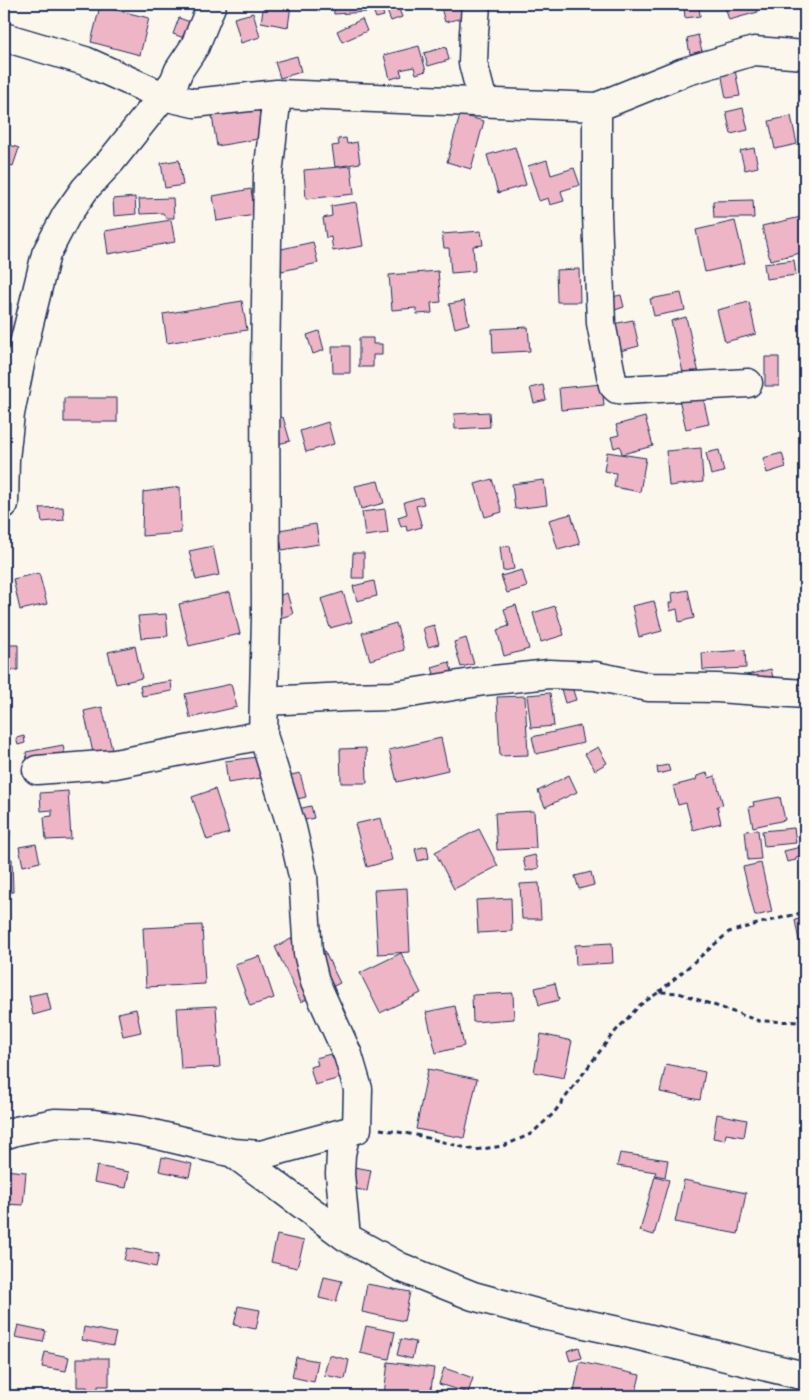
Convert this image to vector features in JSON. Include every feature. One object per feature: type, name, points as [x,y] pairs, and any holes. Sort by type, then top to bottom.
[{"type":"street","points":[[4,504],[5,459],[10,414],[24,344],[46,254],[66,216],[85,189],[111,161],[174,82],[179,70],[195,46],[212,4]]},
{"type":"street","points":[[476,4],[473,64],[483,102]]},
{"type":"street","points":[[4,37],[85,61],[163,96],[194,103],[277,94],[596,107],[684,72],[754,51],[805,55]]},
{"type":"street","points":[[277,94],[268,175],[265,370],[266,619],[263,735],[292,828],[303,876],[308,953],[315,982],[348,1055],[358,1088],[352,1130],[340,1154],[346,1237]]},
{"type":"street","points":[[596,107],[601,323],[613,385],[617,389],[624,390],[748,383]]},
{"type":"street","points":[[264,701],[392,696],[484,681],[548,674],[595,676],[649,687],[717,688],[805,694]]},
{"type":"street","points":[[37,770],[116,764],[263,735]]},
{"type":"street","points":[[4,1135],[55,1123],[94,1124],[140,1131],[233,1153],[261,1155],[352,1130]]},
{"type":"street","points":[[233,1153],[346,1237],[400,1267],[473,1296],[543,1315],[805,1376]]},
{"type":"path","points":[[352,1130],[377,1129],[416,1135],[474,1150],[503,1146],[531,1134],[553,1114],[612,1035],[640,1005],[659,992],[729,932],[805,912]]},
{"type":"path","points":[[659,992],[679,994],[759,1021],[805,1022]]},
{"type":"building","points":[[264,4],[297,4],[296,6],[291,5],[288,27],[261,22]]},
{"type":"building","points":[[334,4],[367,4],[367,12],[334,14]]},
{"type":"building","points":[[380,4],[384,16],[376,18],[371,5]]},
{"type":"building","points":[[384,4],[397,4],[402,17],[391,21]]},
{"type":"building","points":[[440,4],[459,4],[463,18],[445,22]]},
{"type":"building","points":[[649,4],[699,4],[700,16],[685,18],[684,7],[650,10]]},
{"type":"building","points":[[724,4],[755,4],[758,12],[729,20]]},
{"type":"building","points":[[100,6],[149,18],[140,55],[91,42]]},
{"type":"building","points":[[253,13],[260,37],[241,43],[234,18]]},
{"type":"building","points":[[179,18],[193,23],[187,39],[173,34]]},
{"type":"building","points":[[362,19],[367,31],[342,42],[337,31]]},
{"type":"building","points":[[698,35],[702,51],[690,54],[687,38]]},
{"type":"building","points":[[419,46],[426,71],[416,74],[414,67],[400,70],[402,76],[390,79],[384,55]]},
{"type":"building","points":[[446,47],[449,60],[428,66],[424,53]]},
{"type":"building","points":[[297,56],[301,72],[280,78],[275,62]]},
{"type":"building","points":[[735,70],[740,96],[726,98],[721,72]]},
{"type":"building","points":[[258,102],[264,138],[217,146],[211,110]]},
{"type":"building","points":[[743,108],[748,130],[731,134],[726,112]]},
{"type":"building","points":[[460,115],[484,121],[471,169],[447,162]]},
{"type":"building","points":[[791,116],[797,144],[775,149],[769,121]]},
{"type":"building","points":[[346,138],[347,144],[357,142],[360,163],[335,167],[332,146],[339,145],[338,139]]},
{"type":"building","points":[[4,143],[19,148],[13,166],[4,163]]},
{"type":"building","points":[[515,147],[526,185],[498,193],[487,155]]},
{"type":"building","points":[[754,148],[758,167],[745,170],[740,151]]},
{"type":"building","points":[[179,160],[183,185],[165,188],[161,163]]},
{"type":"building","points":[[547,160],[551,175],[574,168],[580,185],[561,191],[564,201],[550,205],[548,198],[539,201],[528,166]]},
{"type":"building","points":[[351,166],[354,194],[306,199],[304,170]]},
{"type":"building","points":[[251,189],[255,215],[217,221],[213,196]]},
{"type":"building","points":[[135,197],[136,214],[114,216],[113,199]]},
{"type":"building","points":[[173,198],[174,218],[166,218],[163,213],[140,214],[139,199]]},
{"type":"building","points":[[753,200],[754,218],[714,218],[713,201]]},
{"type":"building","points":[[356,202],[363,246],[333,251],[331,237],[326,238],[323,218],[332,216],[331,206]]},
{"type":"building","points":[[805,216],[805,252],[770,260],[762,226]]},
{"type":"building","points":[[171,220],[175,242],[108,254],[105,231]]},
{"type":"building","points":[[735,221],[745,263],[705,272],[696,230]]},
{"type":"building","points":[[481,231],[483,245],[473,246],[475,271],[451,273],[449,248],[444,248],[442,234]]},
{"type":"building","points":[[313,242],[318,263],[282,271],[277,250]]},
{"type":"building","points":[[794,260],[796,275],[766,279],[764,264]]},
{"type":"building","points":[[579,269],[580,302],[557,302],[556,270]]},
{"type":"building","points":[[438,271],[441,302],[431,303],[432,313],[417,314],[416,308],[392,310],[389,275]]},
{"type":"building","points":[[681,293],[685,310],[654,316],[650,299]]},
{"type":"building","points":[[621,295],[624,307],[615,310],[612,297]]},
{"type":"building","points":[[242,301],[247,330],[167,343],[163,314]]},
{"type":"building","points":[[464,301],[469,324],[455,328],[449,304]]},
{"type":"building","points":[[749,302],[756,334],[725,342],[717,310]]},
{"type":"building","points":[[4,303],[11,303],[11,337],[4,337]]},
{"type":"building","points":[[686,317],[700,378],[685,381],[671,321]]},
{"type":"building","points":[[633,320],[639,346],[620,351],[613,324]]},
{"type":"building","points":[[528,327],[530,351],[493,353],[492,329]]},
{"type":"building","points":[[319,331],[324,350],[313,354],[307,335]]},
{"type":"building","points":[[359,338],[373,338],[373,344],[382,344],[382,355],[373,355],[373,367],[359,367]]},
{"type":"building","points":[[332,346],[350,346],[350,373],[333,373]]},
{"type":"building","points":[[765,357],[779,357],[779,386],[765,386]]},
{"type":"building","points":[[602,384],[604,406],[561,410],[559,388]]},
{"type":"building","points":[[543,385],[546,400],[534,403],[530,388]]},
{"type":"building","points":[[702,393],[709,424],[686,429],[679,399]]},
{"type":"building","points":[[64,398],[117,398],[117,422],[64,422]]},
{"type":"building","points":[[489,412],[490,427],[455,429],[454,414]]},
{"type":"building","points":[[283,417],[290,441],[278,444],[271,421]]},
{"type":"building","points":[[645,417],[653,446],[622,454],[620,446],[614,448],[611,437],[619,435],[616,425]]},
{"type":"building","points":[[328,422],[334,444],[306,452],[300,431]]},
{"type":"building","points":[[701,448],[703,482],[669,486],[666,451]]},
{"type":"building","points":[[719,450],[724,472],[711,475],[706,453]]},
{"type":"building","points":[[607,452],[646,458],[640,492],[614,487],[616,473],[604,471]]},
{"type":"building","points":[[782,453],[786,467],[767,473],[763,458]]},
{"type":"building","points":[[492,479],[502,512],[485,517],[475,484]]},
{"type":"building","points":[[544,480],[547,505],[515,509],[512,484]]},
{"type":"building","points":[[378,481],[384,503],[361,509],[355,486]]},
{"type":"building","points":[[180,487],[181,533],[142,536],[143,492]]},
{"type":"building","points":[[422,497],[424,504],[416,506],[422,527],[407,531],[406,525],[401,527],[398,517],[407,514],[404,502]]},
{"type":"building","points":[[63,507],[64,520],[42,522],[40,508]]},
{"type":"building","points":[[385,509],[388,533],[365,536],[362,512]]},
{"type":"building","points":[[571,514],[580,544],[558,550],[549,520]]},
{"type":"building","points":[[316,524],[319,544],[282,550],[279,530]]},
{"type":"building","points":[[213,546],[219,575],[196,580],[189,551]]},
{"type":"building","points":[[510,546],[514,569],[503,571],[500,547]]},
{"type":"building","points":[[353,553],[364,553],[364,578],[352,578]]},
{"type":"building","points":[[522,570],[527,587],[507,593],[501,576]]},
{"type":"building","points":[[39,573],[47,604],[20,610],[13,579]]},
{"type":"building","points":[[374,581],[377,596],[357,601],[353,586]]},
{"type":"building","points":[[688,590],[694,618],[679,622],[677,609],[670,611],[669,603],[673,602],[672,593]]},
{"type":"building","points":[[230,592],[240,634],[189,646],[179,604]]},
{"type":"building","points":[[343,592],[352,622],[330,628],[321,599]]},
{"type":"building","points":[[287,593],[293,614],[277,619],[271,598]]},
{"type":"building","points":[[654,601],[662,631],[639,637],[632,606]]},
{"type":"building","points":[[516,605],[529,649],[504,656],[497,630],[509,626],[504,609]]},
{"type":"building","points":[[555,606],[564,635],[541,642],[533,613]]},
{"type":"building","points":[[166,614],[168,636],[141,638],[138,616]]},
{"type":"building","points":[[396,623],[404,650],[370,660],[362,633]]},
{"type":"building","points":[[434,625],[439,644],[428,647],[423,628]]},
{"type":"building","points":[[466,638],[474,664],[461,667],[454,642]]},
{"type":"building","points":[[4,645],[18,645],[18,670],[4,670]]},
{"type":"building","points":[[135,646],[142,678],[116,684],[108,652]]},
{"type":"building","points":[[745,650],[746,668],[703,670],[702,653]]},
{"type":"building","points":[[449,662],[455,680],[437,686],[432,667]]},
{"type":"building","points":[[771,669],[777,695],[739,677]]},
{"type":"building","points":[[171,681],[172,691],[142,696],[140,686]]},
{"type":"building","points":[[231,684],[237,707],[190,718],[185,694]]},
{"type":"building","points":[[572,687],[576,700],[565,703],[561,689]]},
{"type":"building","points":[[550,693],[554,726],[531,728],[527,695]]},
{"type":"building","points":[[525,696],[528,755],[500,756],[497,697]]},
{"type":"building","points":[[102,707],[114,758],[95,762],[84,711]]},
{"type":"building","points":[[580,726],[583,743],[536,754],[532,737]]},
{"type":"building","points":[[24,736],[25,743],[18,745],[16,738]]},
{"type":"building","points":[[441,738],[448,770],[397,782],[389,750]]},
{"type":"building","points":[[4,742],[7,742],[10,759],[4,760]]},
{"type":"building","points":[[63,745],[66,762],[28,769],[26,752]]},
{"type":"building","points":[[598,747],[607,763],[595,770],[585,754]]},
{"type":"building","points":[[366,748],[367,783],[341,783],[340,749]]},
{"type":"building","points":[[258,757],[261,778],[228,783],[225,761]]},
{"type":"building","points":[[668,765],[670,771],[658,774],[657,767]]},
{"type":"building","points":[[300,773],[306,797],[293,800],[287,776]]},
{"type":"building","points":[[707,773],[709,778],[715,776],[723,805],[717,806],[721,823],[693,830],[686,803],[678,805],[673,786],[696,780],[697,776]]},
{"type":"building","points":[[569,775],[577,792],[545,807],[538,791]]},
{"type":"building","points":[[215,789],[229,833],[207,840],[192,797]]},
{"type":"building","points":[[68,791],[71,839],[46,840],[44,817],[52,816],[52,810],[41,811],[40,793]]},
{"type":"building","points":[[780,797],[785,820],[753,827],[749,807],[754,806],[753,802]]},
{"type":"building","points":[[4,799],[10,799],[10,836],[4,837]]},
{"type":"building","points":[[311,806],[314,818],[301,821],[298,809]]},
{"type":"building","points":[[534,811],[536,848],[497,850],[495,813]]},
{"type":"building","points":[[381,818],[392,860],[367,867],[355,824]]},
{"type":"building","points":[[794,828],[796,843],[764,846],[762,831]]},
{"type":"building","points":[[479,829],[498,866],[454,889],[435,852]]},
{"type":"building","points":[[758,830],[761,859],[748,860],[745,831]]},
{"type":"building","points":[[36,844],[40,862],[23,866],[19,847]]},
{"type":"building","points":[[427,846],[429,858],[418,861],[415,849]]},
{"type":"building","points":[[801,847],[803,855],[796,857],[796,860],[787,862],[784,851]]},
{"type":"building","points":[[535,855],[539,868],[526,871],[523,858]]},
{"type":"building","points":[[4,859],[12,859],[13,892],[4,892]]},
{"type":"building","points":[[761,863],[772,912],[755,916],[743,867]]},
{"type":"building","points":[[591,872],[594,885],[579,889],[575,876]]},
{"type":"building","points":[[539,883],[541,919],[522,919],[520,884]]},
{"type":"building","points":[[407,888],[410,952],[378,954],[374,890]]},
{"type":"building","points":[[511,898],[512,931],[478,933],[476,900]]},
{"type":"building","points":[[805,918],[805,940],[799,941],[795,920]]},
{"type":"building","points":[[202,925],[205,984],[146,987],[143,928]]},
{"type":"building","points":[[313,928],[340,983],[301,1002],[275,947]]},
{"type":"building","points":[[612,943],[613,963],[576,965],[575,945]]},
{"type":"building","points":[[401,953],[421,993],[380,1013],[360,973]]},
{"type":"building","points":[[260,956],[274,998],[250,1006],[235,964]]},
{"type":"building","points":[[555,983],[559,1000],[539,1005],[535,988]]},
{"type":"building","points":[[47,992],[51,1010],[33,1015],[29,996]]},
{"type":"building","points":[[513,993],[514,1019],[473,1022],[472,995]]},
{"type":"building","points":[[216,1006],[220,1067],[181,1069],[177,1008]]},
{"type":"building","points":[[455,1006],[464,1046],[436,1053],[426,1012]]},
{"type":"building","points":[[136,1009],[141,1032],[123,1036],[118,1013]]},
{"type":"building","points":[[541,1034],[572,1041],[564,1078],[534,1072]]},
{"type":"building","points":[[338,1052],[344,1077],[315,1085],[310,1067],[318,1065],[316,1058]]},
{"type":"building","points":[[666,1064],[705,1072],[700,1100],[660,1092]]},
{"type":"building","points":[[428,1069],[477,1079],[464,1138],[416,1129]]},
{"type":"building","points":[[717,1114],[747,1120],[744,1137],[726,1134],[725,1140],[713,1138]]},
{"type":"building","points":[[620,1153],[668,1160],[665,1177],[655,1175],[656,1172],[617,1166]]},
{"type":"building","points":[[162,1157],[192,1164],[189,1177],[159,1171]]},
{"type":"building","points":[[97,1166],[129,1172],[126,1188],[94,1182]]},
{"type":"building","points":[[349,1166],[371,1170],[367,1191],[344,1187]]},
{"type":"building","points":[[4,1170],[26,1172],[23,1205],[4,1204]]},
{"type":"building","points":[[655,1176],[669,1180],[654,1235],[640,1231]]},
{"type":"building","points":[[684,1180],[746,1193],[738,1234],[675,1222]]},
{"type":"building","points":[[277,1235],[304,1241],[297,1268],[271,1262]]},
{"type":"building","points":[[127,1248],[159,1254],[156,1267],[124,1260]]},
{"type":"building","points":[[324,1277],[342,1281],[336,1302],[319,1298]]},
{"type":"building","points":[[367,1284],[410,1292],[404,1321],[362,1312]]},
{"type":"building","points":[[238,1306],[260,1310],[256,1329],[234,1325]]},
{"type":"building","points":[[18,1325],[46,1331],[43,1342],[15,1337]]},
{"type":"building","points":[[366,1326],[395,1332],[389,1359],[360,1353]]},
{"type":"building","points":[[84,1327],[116,1333],[113,1346],[82,1340]]},
{"type":"building","points":[[401,1339],[416,1342],[412,1359],[397,1355]]},
{"type":"building","points":[[579,1347],[582,1358],[570,1361],[567,1351]]},
{"type":"building","points":[[45,1352],[69,1357],[66,1371],[42,1367]]},
{"type":"building","points":[[329,1355],[349,1360],[345,1379],[324,1375]]},
{"type":"building","points":[[296,1357],[318,1361],[314,1382],[292,1377]]},
{"type":"building","points":[[77,1358],[109,1358],[109,1386],[98,1386],[98,1392],[88,1392],[87,1387],[77,1387]]},
{"type":"building","points":[[388,1362],[434,1368],[430,1396],[384,1394]]},
{"type":"building","points":[[580,1362],[640,1375],[635,1396],[573,1396]]},
{"type":"building","points":[[444,1368],[473,1378],[468,1393],[439,1384]]},
{"type":"building","points":[[226,1390],[249,1394],[248,1396],[224,1396]]}]
